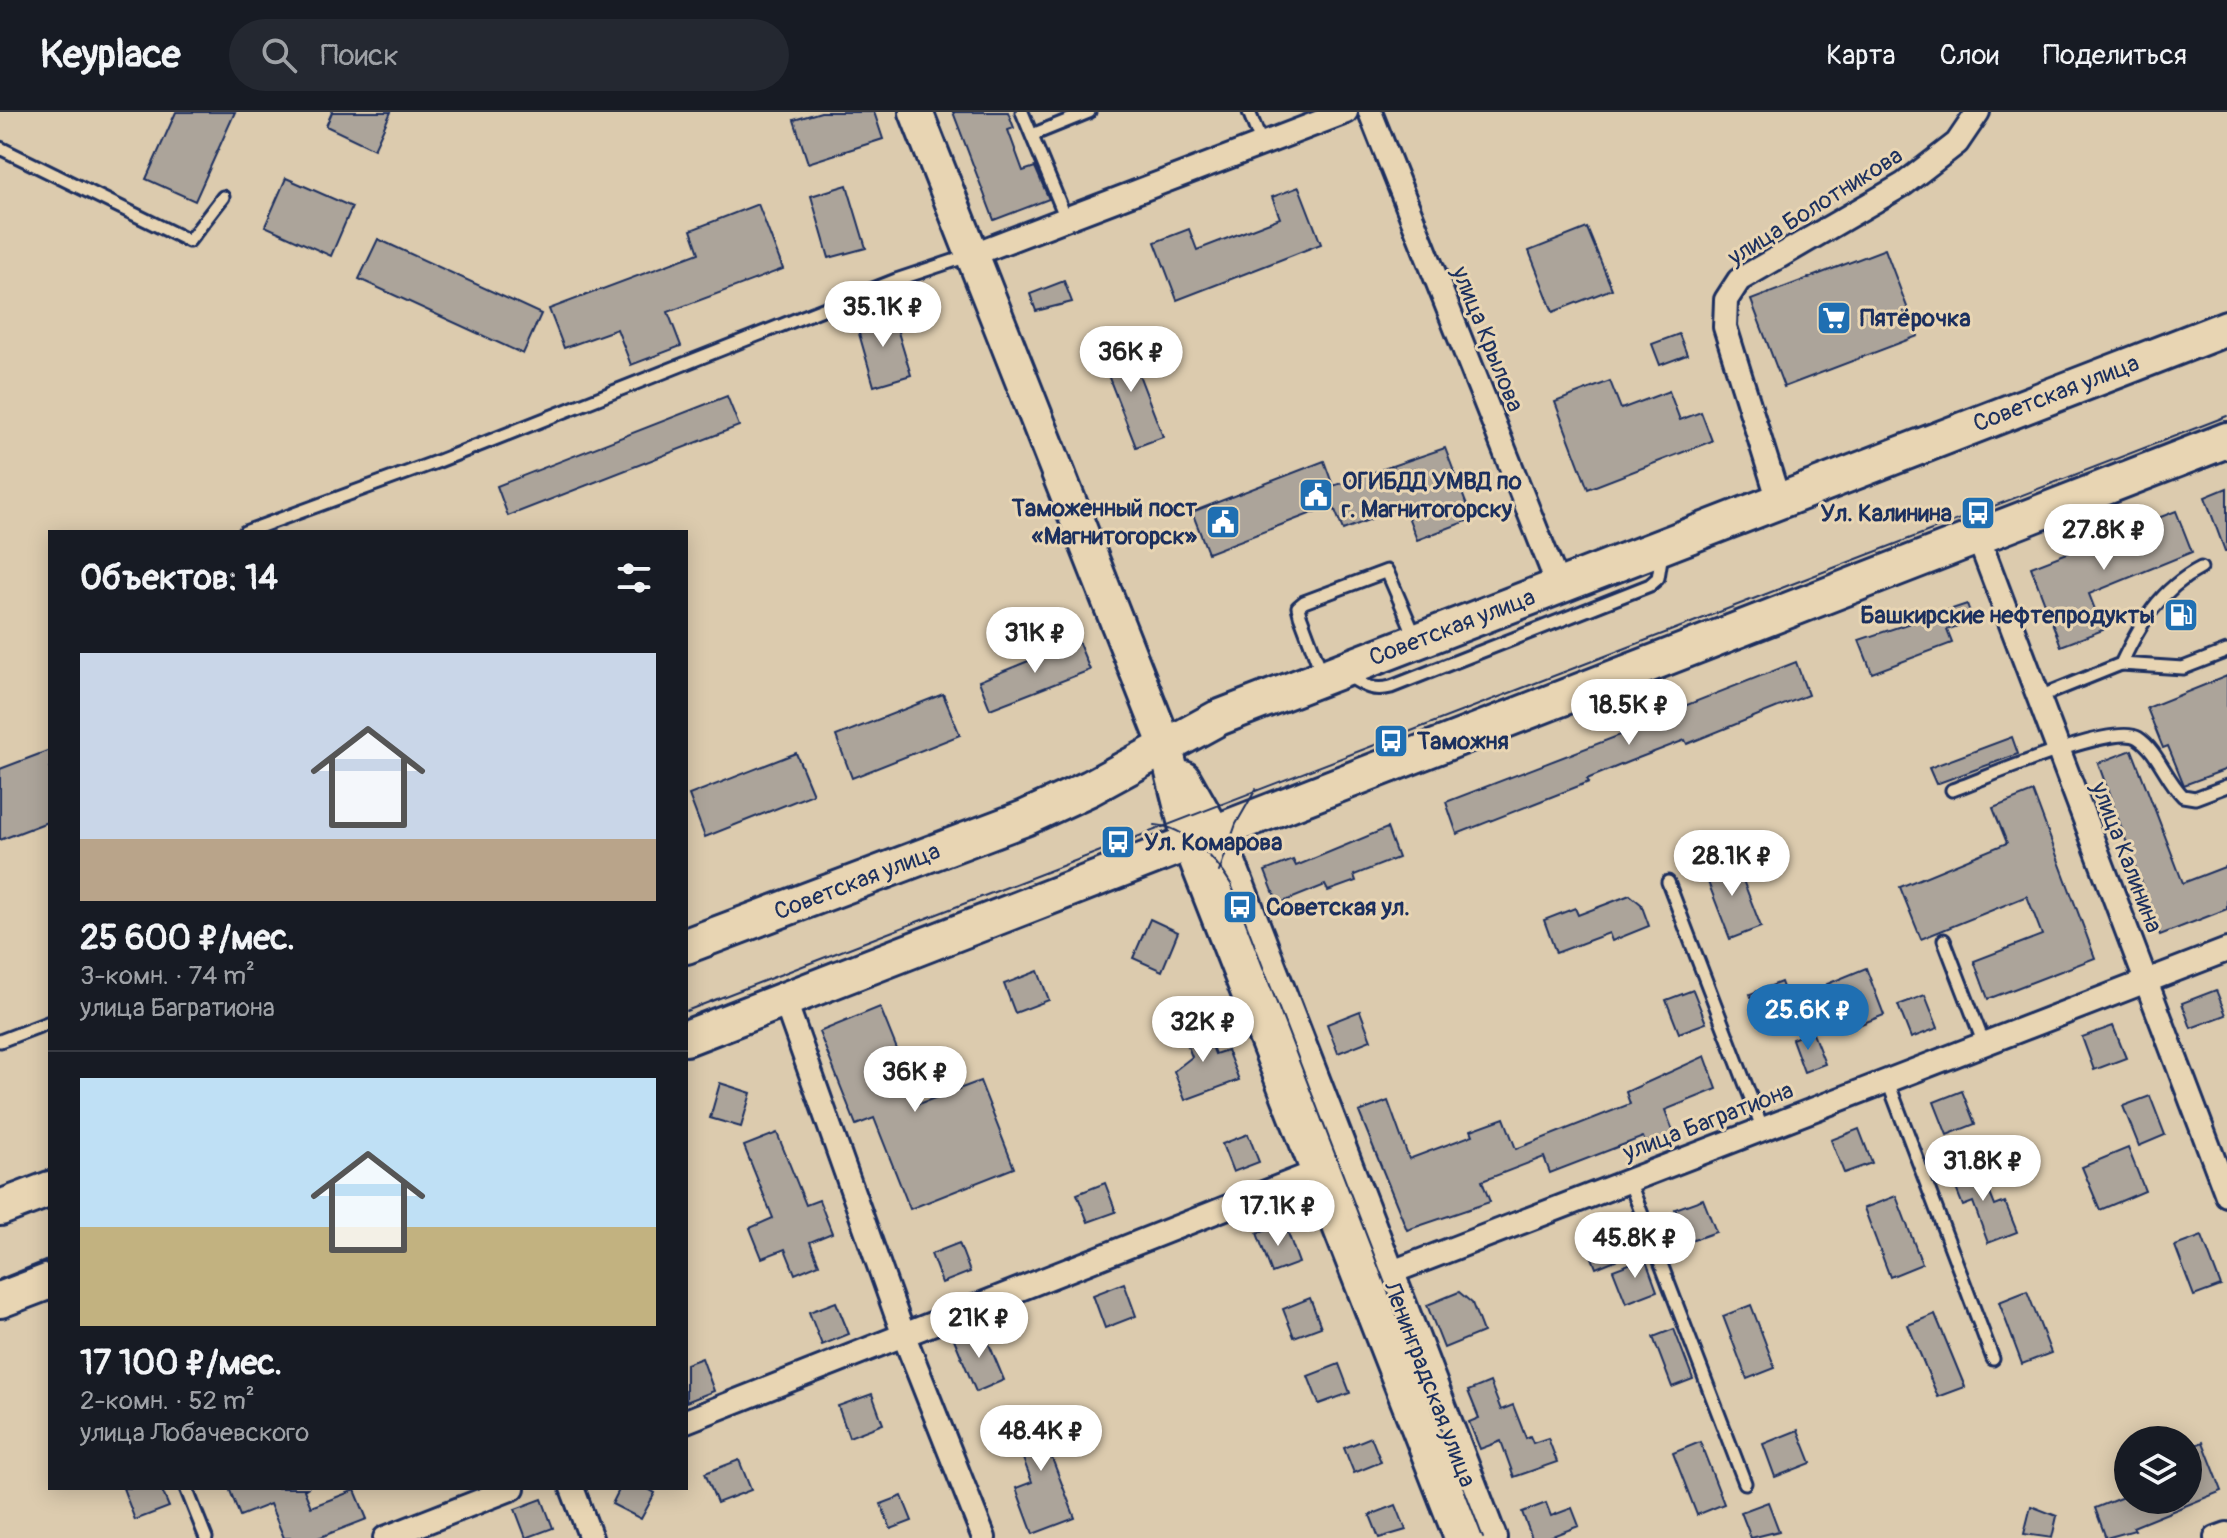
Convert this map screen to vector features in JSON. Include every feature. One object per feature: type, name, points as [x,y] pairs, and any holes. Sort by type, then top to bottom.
[{"type":"main road","name":"Ленинградская улица","points":[[916,112],[1203,840],[1387,1274],[1490,1538]]},
{"type":"main road","name":"Советская улица","points":[[688,945],[1025,818],[1090,788],[1165,744],[1218,718],[2227,328]]},
{"type":"main road","points":[[688,1037],[1203,840],[2227,440]]},
{"type":"main road","name":"Ленинградская улица","points":[[1203,840],[1319,1171],[1461,1538]]},
{"type":"main road","points":[[0,1208],[48,1190]]},
{"type":"main road","points":[[0,1300],[48,1282]]},
{"type":"street","points":[[971,255],[1065,216],[1346,112]]},
{"type":"street","name":"улица Крылова","points":[[1370,112],[1558,585]]},
{"type":"street","name":"улица Болотникова","points":[[1779,501],[1725,327],[1726,300],[1739,280],[1904,184],[1957,143],[1978,112]]},
{"type":"street","name":"улица Калинина","points":[[1978,537],[2227,1195]]},
{"type":"street","name":"улица Багратиона","points":[[1387,1274],[1628,1178],[1888,1082],[2227,950]]},
{"type":"street","points":[[785,1001],[904,1336],[984,1538]]},
{"type":"street","points":[[688,1420],[1319,1171]]},
{"type":"street","points":[[385,1538],[508,1490]]},
{"type":"street","points":[[573,1490],[591,1538]]},
{"type":"street","points":[[2216,1538],[2227,1534]]},
{"type":"lane","points":[[1022,112],[1065,216]]},
{"type":"lane","points":[[1032,135],[1089,112]]},
{"type":"lane","points":[[1249,112],[1261,142]]},
{"type":"lane","points":[[0,148],[189,241],[223,197]]},
{"type":"lane","points":[[250,530],[439,461],[896,280],[971,255]]},
{"type":"lane","points":[[1417,640],[1387,571],[1355,581],[1298,607],[1332,674],[1379,690],[1650,585],[1658,578],[1663,545]]},
{"type":"lane","points":[[2121,664],[2137,631],[2163,594],[2201,568]]},
{"type":"lane","points":[[2039,697],[2121,664],[2183,668],[2227,651]]},
{"type":"lane","points":[[1952,790],[2059,750],[2125,734],[2138,738],[2148,747],[2183,796],[2195,798],[2227,786]]},
{"type":"lane","points":[[1668,882],[1762,1127]]},
{"type":"lane","points":[[1944,940],[1984,1044]]},
{"type":"lane","points":[[0,1041],[48,1023]]},
{"type":"lane","points":[[1888,1082],[1993,1359]]},
{"type":"lane","points":[[1628,1178],[1745,1483]]},
{"type":"lane","points":[[187,1490],[206,1538]]},
{"type":"building","points":[[176,112],[235,112],[195,201],[146,179]]},
{"type":"building","points":[[332,112],[391,112],[374,149],[326,126]]},
{"type":"building","points":[[821,112],[874,112],[883,139],[808,163],[794,120]]},
{"type":"building","points":[[953,112],[1008,112],[1014,128],[1008,130],[1023,171],[1035,167],[1049,199],[994,220]]},
{"type":"building","points":[[286,178],[352,207],[331,256],[265,226]]},
{"type":"building","points":[[847,185],[866,248],[829,258],[811,196]]},
{"type":"building","points":[[1299,187],[1321,244],[1177,300],[1155,242],[1189,229],[1197,250],[1280,218],[1272,197]]},
{"type":"building","points":[[758,204],[783,269],[668,312],[681,346],[631,365],[617,329],[564,348],[549,309],[699,253],[691,230]]},
{"type":"building","points":[[1587,228],[1612,289],[1553,312],[1529,251]]},
{"type":"building","points":[[378,239],[541,314],[523,354],[359,279]]},
{"type":"building","points":[[1885,249],[1918,336],[1784,387],[1751,300]]},
{"type":"building","points":[[1064,281],[1072,302],[1036,311],[1030,294]]},
{"type":"building","points":[[892,312],[911,375],[874,386],[856,323]]},
{"type":"building","points":[[1679,334],[1687,355],[1660,365],[1652,344]]},
{"type":"building","points":[[1126,341],[1163,437],[1136,447],[1099,352]]},
{"type":"building","points":[[1610,381],[1621,409],[1669,391],[1680,420],[1701,412],[1712,441],[1588,489],[1555,402]]},
{"type":"building","points":[[727,396],[739,426],[508,516],[497,486]]},
{"type":"building","points":[[1445,448],[1472,519],[1417,540],[1404,506],[1343,530],[1333,505],[1208,553],[1192,512],[1324,461],[1333,486]]},
{"type":"building","points":[[2227,488],[2227,551],[2225,551],[2205,497]]},
{"type":"building","points":[[2176,511],[2192,552],[2089,594],[2103,630],[2061,646],[2031,567]]},
{"type":"building","points":[[1967,604],[1973,620],[1947,630],[1952,643],[1872,673],[1859,640]]},
{"type":"building","points":[[1078,641],[1090,670],[990,709],[979,681]]},
{"type":"building","points":[[1796,662],[1808,695],[1687,744],[1685,740],[1628,762],[1587,779],[1589,782],[1457,834],[1446,802],[1675,714],[1674,710]]},
{"type":"building","points":[[2227,676],[2227,769],[2184,785],[2168,746],[2163,748],[2147,708]]},
{"type":"building","points":[[943,694],[960,735],[852,778],[836,736]]},
{"type":"building","points":[[2012,737],[2018,754],[1936,784],[1929,768]]},
{"type":"building","points":[[2132,750],[2183,883],[2227,866],[2227,909],[2160,935],[2098,763]]},
{"type":"building","points":[[48,751],[48,822],[0,840],[0,769]]},
{"type":"building","points":[[796,753],[813,794],[705,837],[689,795]]},
{"type":"building","points":[[2033,792],[2095,958],[1988,999],[1974,961],[2042,935],[2027,896],[1921,939],[1900,887],[2007,843],[1993,808]]},
{"type":"building","points":[[1387,828],[1398,858],[1354,875],[1356,881],[1328,891],[1325,885],[1278,904],[1265,871],[1293,860],[1296,866]]},
{"type":"building","points":[[1734,857],[1761,927],[1730,939],[1703,869]]},
{"type":"building","points":[[1630,895],[1641,904],[1649,926],[1612,941],[1609,933],[1556,953],[1544,920],[1575,908],[1578,915]]},
{"type":"building","points":[[1150,919],[1178,932],[1162,971],[1133,958]]},
{"type":"building","points":[[1866,968],[1884,1015],[1844,1031],[1827,984]]},
{"type":"building","points":[[1038,971],[1049,1000],[1015,1013],[1004,984]]},
{"type":"building","points":[[1781,982],[1793,1015],[1762,1027],[1750,994]]},
{"type":"building","points":[[1693,990],[1706,1023],[1679,1033],[1666,1000]]},
{"type":"building","points":[[2216,990],[2226,1015],[2191,1028],[2182,1003]]},
{"type":"building","points":[[1925,995],[1938,1028],[1911,1038],[1898,1005]]},
{"type":"building","points":[[880,1007],[919,1104],[980,1081],[1014,1168],[910,1209],[874,1118],[856,1125],[819,1032]]},
{"type":"building","points":[[1360,1011],[1371,1040],[1338,1053],[1327,1024]]},
{"type":"building","points":[[1202,1020],[1215,1054],[1227,1050],[1239,1080],[1185,1100],[1174,1071],[1192,1057],[1181,1028]]},
{"type":"building","points":[[2113,1026],[2126,1058],[2094,1070],[2082,1037]]},
{"type":"building","points":[[1812,1031],[1825,1064],[1804,1072],[1792,1039]]},
{"type":"building","points":[[1705,1056],[1717,1089],[1665,1110],[1675,1136],[1647,1147],[1643,1137],[1550,1173],[1544,1157],[1482,1181],[1490,1202],[1407,1230],[1359,1112],[1388,1101],[1409,1159],[1473,1135],[1471,1130],[1504,1118],[1516,1149],[1630,1104],[1626,1092]]},
{"type":"building","points":[[720,1083],[751,1093],[741,1127],[710,1118]]},
{"type":"building","points":[[1962,1091],[1975,1124],[1947,1135],[1934,1102]]},
{"type":"building","points":[[2150,1096],[2165,1135],[2139,1146],[2123,1106]]},
{"type":"building","points":[[1859,1129],[1872,1163],[1844,1173],[1831,1140]]},
{"type":"building","points":[[777,1133],[806,1205],[819,1200],[832,1233],[810,1242],[819,1264],[795,1274],[785,1249],[762,1258],[750,1228],[773,1218],[744,1146]]},
{"type":"building","points":[[1248,1134],[1259,1162],[1233,1172],[1222,1144]]},
{"type":"building","points":[[2128,1148],[2145,1191],[2100,1210],[2082,1167]]},
{"type":"building","points":[[1978,1163],[1995,1206],[2005,1202],[2017,1232],[1988,1243],[1973,1202],[1963,1206],[1950,1173]]},
{"type":"building","points":[[1105,1183],[1116,1212],[1088,1222],[1077,1194]]},
{"type":"building","points":[[1896,1196],[1922,1264],[1890,1277],[1864,1208]]},
{"type":"building","points":[[1703,1199],[1716,1232],[1688,1242],[1675,1209]]},
{"type":"building","points":[[1284,1222],[1299,1263],[1272,1273],[1257,1233]]},
{"type":"building","points":[[1612,1229],[1623,1257],[1596,1268],[1585,1239]]},
{"type":"building","points":[[2202,1236],[2221,1286],[2194,1296],[2175,1246]]},
{"type":"building","points":[[959,1243],[970,1272],[942,1283],[931,1254]]},
{"type":"building","points":[[1645,1258],[1657,1291],[1626,1303],[1613,1270]]},
{"type":"building","points":[[1124,1283],[1136,1316],[1105,1328],[1093,1295]]},
{"type":"building","points":[[2027,1291],[2051,1353],[2022,1364],[1999,1302]]},
{"type":"building","points":[[1459,1292],[1472,1303],[1483,1332],[1444,1348],[1427,1305]]},
{"type":"building","points":[[1310,1298],[1321,1327],[1294,1337],[1283,1309]]},
{"type":"building","points":[[836,1302],[849,1334],[822,1345],[809,1312]]},
{"type":"building","points":[[1751,1305],[1775,1368],[1747,1379],[1723,1316]]},
{"type":"building","points":[[1935,1314],[1965,1387],[1938,1397],[1908,1325]]},
{"type":"building","points":[[982,1327],[1004,1380],[976,1392],[954,1339]]},
{"type":"building","points":[[1674,1329],[1693,1379],[1672,1387],[1653,1337]]},
{"type":"building","points":[[702,1358],[714,1391],[688,1401],[688,1363]]},
{"type":"building","points":[[1339,1364],[1350,1393],[1319,1404],[1308,1376]]},
{"type":"building","points":[[1490,1382],[1501,1410],[1513,1405],[1526,1438],[1530,1436],[1533,1443],[1548,1438],[1557,1462],[1514,1477],[1501,1441],[1480,1449],[1469,1422],[1479,1418],[1468,1391]]},
{"type":"building","points":[[872,1394],[883,1424],[849,1437],[838,1406]]},
{"type":"building","points":[[1030,1408],[1041,1435],[1063,1426],[1070,1445],[1050,1453],[1075,1518],[1033,1534],[1016,1488],[1032,1482],[1007,1417]]},
{"type":"building","points":[[1798,1430],[1811,1463],[1775,1477],[1763,1444]]},
{"type":"building","points":[[1371,1437],[1381,1462],[1354,1473],[1344,1448]]},
{"type":"building","points":[[1700,1442],[1724,1504],[1697,1515],[1673,1453]]},
{"type":"building","points":[[2202,1442],[2222,1491],[2202,1499]]},
{"type":"building","points":[[739,1460],[751,1490],[717,1503],[705,1473]]},
{"type":"building","points":[[124,1490],[162,1490],[169,1507],[135,1520]]},
{"type":"building","points":[[230,1490],[304,1490],[311,1507],[355,1490],[367,1519],[318,1538],[284,1538],[270,1504],[240,1516]]},
{"type":"building","points":[[619,1490],[650,1490],[655,1493],[641,1519],[612,1504]]},
{"type":"building","points":[[902,1496],[912,1521],[891,1529],[881,1504]]},
{"type":"building","points":[[542,1499],[553,1528],[526,1538],[515,1509]]},
{"type":"building","points":[[2114,1501],[2114,1514],[2165,1514],[2133,1527],[2135,1530],[2106,1538],[2095,1508]]},
{"type":"building","points":[[1768,1502],[1779,1531],[1751,1538],[1741,1512]]},
{"type":"building","points":[[1546,1503],[1551,1516],[1572,1508],[1579,1526],[1547,1538],[1532,1538],[1522,1512]]},
{"type":"building","points":[[1396,1505],[1406,1530],[1379,1538],[1370,1515]]},
{"type":"building","points":[[2031,1506],[2057,1516],[2052,1538],[2024,1534]]},
{"type":"tram line","points":[[688,1010],[2227,416]]},
{"type":"tram line","points":[[1219,872],[1236,824],[1256,789]]},
{"type":"tram line","points":[[1155,825],[1167,827],[1189,838],[1217,865],[1231,884],[1483,1538]]},
{"type":"tram line","points":[[0,1279],[48,1260]]},
{"type":"place","name":"Пятёрочка","points":[[1834,318]]},
{"type":"place","name":"ОГИБДД УМВД по г. Магнитогорску","points":[[1316,495]]},
{"type":"place","name":"Ул. Калинина","points":[[1978,513]]},
{"type":"place","name":"Таможенный пост «Магнитогорск»","points":[[1223,522]]},
{"type":"place","name":"Башкирские нефтепродукты","points":[[2181,615]]},
{"type":"place","name":"Таможня","points":[[1391,741]]},
{"type":"place","name":"Ул. Комарова","points":[[1118,842]]},
{"type":"place","name":"Советская ул.","points":[[1240,907]]}]
